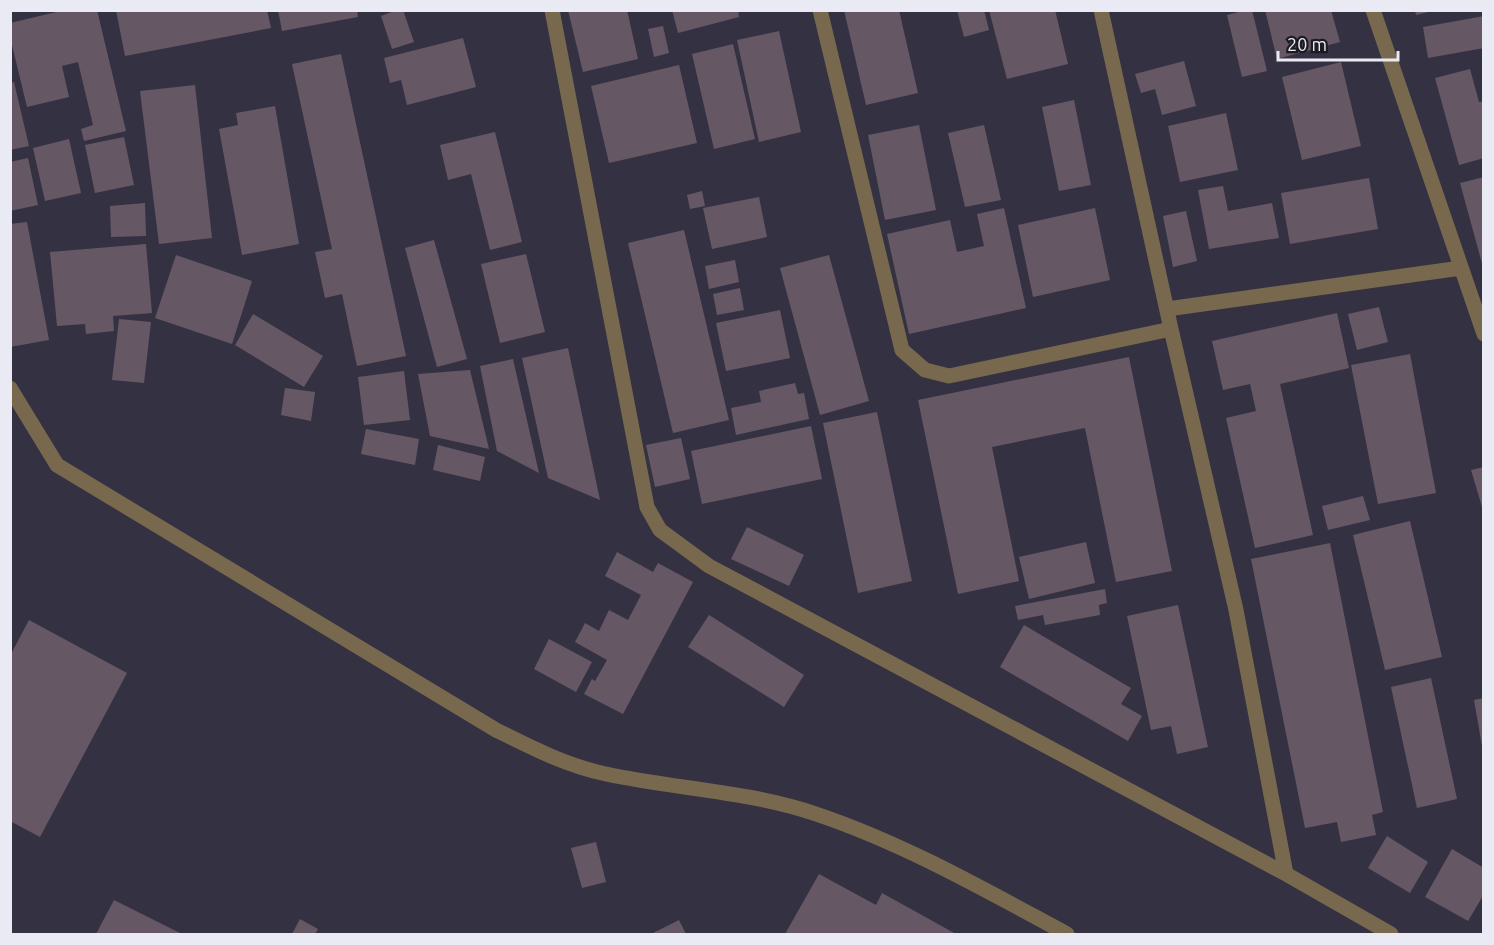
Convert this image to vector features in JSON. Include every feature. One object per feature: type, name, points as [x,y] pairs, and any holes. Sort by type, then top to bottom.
[{"type":"street","points":[[552,10],[646,507],[660,530],[709,566],[1286,874],[1391,934]]},
{"type":"street","points":[[820,10],[902,350],[925,370],[949,376],[1171,329]]},
{"type":"street","points":[[1101,10],[1236,610],[1286,874]]},
{"type":"street","points":[[1373,10],[1484,334]]},
{"type":"street","points":[[1167,309],[1461,268]]},
{"type":"street","points":[[10,388],[57,465],[507,735],[549,757],[605,774],[747,796],[816,814],[917,854],[1067,934]]},
{"type":"building","points":[[65,10],[97,10],[126,131],[84,141],[81,129],[93,125],[78,62],[62,66],[69,97],[27,107],[10,37],[10,23]]},
{"type":"building","points":[[116,10],[267,10],[271,28],[125,56]]},
{"type":"building","points":[[278,10],[357,10],[358,17],[282,31]]},
{"type":"building","points":[[403,10],[414,42],[392,49],[381,16]]},
{"type":"building","points":[[568,10],[627,10],[638,59],[583,72]]},
{"type":"building","points":[[672,10],[738,10],[739,17],[678,33]]},
{"type":"building","points":[[844,10],[899,10],[918,93],[866,105]]},
{"type":"building","points":[[957,10],[984,10],[989,30],[964,37]]},
{"type":"building","points":[[989,10],[1055,10],[1068,64],[1007,79]]},
{"type":"building","points":[[1252,10],[1267,71],[1242,77],[1227,15]]},
{"type":"building","points":[[1265,10],[1331,10],[1340,42],[1277,59]]},
{"type":"building","points":[[1415,10],[1433,10],[1433,11],[1416,15]]},
{"type":"building","points":[[1484,16],[1484,48],[1428,58],[1423,27]]},
{"type":"building","points":[[663,26],[669,53],[654,57],[648,29]]},
{"type":"building","points":[[779,31],[801,132],[759,142],[737,40]]},
{"type":"building","points":[[463,38],[476,87],[407,105],[401,80],[390,83],[384,58]]},
{"type":"building","points":[[733,44],[755,139],[714,149],[692,54]]},
{"type":"building","points":[[341,54],[406,356],[357,366],[342,294],[325,298],[315,252],[332,249],[292,64]]},
{"type":"building","points":[[1184,61],[1196,106],[1162,115],[1155,89],[1141,93],[1135,74]]},
{"type":"building","points":[[1341,62],[1361,146],[1302,160],[1282,77]]},
{"type":"building","points":[[679,65],[697,143],[609,163],[591,86]]},
{"type":"building","points":[[1470,69],[1479,102],[1484,101],[1484,158],[1459,165],[1435,78]]},
{"type":"building","points":[[14,82],[29,146],[10,150],[10,83]]},
{"type":"building","points":[[195,85],[212,238],[159,244],[140,91]]},
{"type":"building","points":[[1074,100],[1091,185],[1059,191],[1042,107]]},
{"type":"building","points":[[275,106],[299,244],[242,255],[219,129],[238,125],[236,113]]},
{"type":"building","points":[[1226,113],[1238,170],[1180,182],[1168,126]]},
{"type":"building","points":[[919,125],[936,210],[885,220],[868,135]]},
{"type":"building","points":[[984,125],[1001,200],[965,207],[948,133]]},
{"type":"building","points":[[495,132],[522,242],[490,250],[471,174],[448,180],[440,145]]},
{"type":"building","points":[[124,137],[134,185],[95,193],[85,145]]},
{"type":"building","points":[[69,139],[81,193],[45,201],[33,148]]},
{"type":"building","points":[[28,158],[38,205],[10,211],[10,162]]},
{"type":"building","points":[[1484,177],[1484,267],[1483,267],[1460,183]]},
{"type":"building","points":[[1369,178],[1378,229],[1290,244],[1281,193]]},
{"type":"building","points":[[1223,186],[1228,211],[1272,203],[1279,238],[1209,249],[1198,190]]},
{"type":"building","points":[[702,191],[705,206],[690,209],[687,195]]},
{"type":"building","points":[[759,197],[767,237],[712,249],[703,208]]},
{"type":"building","points":[[145,203],[146,236],[111,237],[110,206]]},
{"type":"building","points":[[1004,208],[1026,308],[909,334],[887,234],[950,220],[957,252],[984,246],[977,214]]},
{"type":"building","points":[[1095,208],[1110,280],[1033,297],[1018,225]]},
{"type":"building","points":[[1186,211],[1197,261],[1173,267],[1163,216]]},
{"type":"building","points":[[27,222],[49,340],[10,347],[10,224]]},
{"type":"building","points":[[684,230],[729,420],[673,433],[628,243]]},
{"type":"building","points":[[434,240],[467,359],[437,367],[405,248]]},
{"type":"building","points":[[146,244],[152,313],[113,316],[114,331],[86,334],[85,324],[57,326],[50,252]]},
{"type":"building","points":[[526,254],[545,332],[500,343],[481,264]]},
{"type":"building","points":[[176,255],[252,281],[232,344],[155,318]]},
{"type":"building","points":[[829,255],[869,401],[820,415],[780,268]]},
{"type":"building","points":[[735,260],[739,282],[709,289],[705,266]]},
{"type":"building","points":[[740,288],[744,310],[717,315],[713,294]]},
{"type":"building","points":[[1379,307],[1388,342],[1357,350],[1348,314]]},
{"type":"building","points":[[780,310],[790,358],[726,371],[716,323]]},
{"type":"building","points":[[1337,313],[1349,368],[1280,384],[1313,535],[1255,548],[1226,418],[1256,411],[1250,384],[1223,390],[1212,341]]},
{"type":"building","points":[[253,314],[323,356],[304,387],[235,345]]},
{"type":"building","points":[[119,319],[151,322],[144,383],[112,380]]},
{"type":"building","points":[[568,348],[600,500],[548,478],[522,358]]},
{"type":"building","points":[[1410,354],[1436,493],[1378,504],[1351,365]]},
{"type":"building","points":[[1129,357],[1172,571],[1116,582],[1085,428],[992,447],[1019,581],[958,594],[918,400]]},
{"type":"building","points":[[513,359],[539,473],[497,451],[480,366]]},
{"type":"building","points":[[470,370],[489,449],[430,436],[418,374]]},
{"type":"building","points":[[404,371],[410,420],[364,425],[358,377]]},
{"type":"building","points":[[795,383],[798,394],[804,393],[809,419],[736,435],[731,408],[761,402],[759,391]]},
{"type":"building","points":[[285,388],[315,392],[311,421],[281,415]]},
{"type":"building","points":[[877,412],[912,581],[858,593],[823,423]]},
{"type":"building","points":[[811,426],[822,479],[702,504],[691,451]]},
{"type":"building","points":[[366,429],[419,439],[415,465],[361,454]]},
{"type":"building","points":[[681,438],[690,479],[655,487],[646,445]]},
{"type":"building","points":[[438,445],[485,457],[480,481],[433,470]]},
{"type":"building","points":[[1484,467],[1484,506],[1482,507],[1471,470]]},
{"type":"building","points":[[1363,496],[1370,520],[1328,530],[1322,506]]},
{"type":"building","points":[[1410,521],[1442,657],[1385,670],[1353,535]]},
{"type":"building","points":[[747,527],[804,555],[789,586],[731,559]]},
{"type":"building","points":[[1086,542],[1095,583],[1029,599],[1019,557]]},
{"type":"building","points":[[1330,543],[1383,812],[1372,815],[1376,835],[1341,842],[1337,822],[1305,828],[1251,559]]},
{"type":"building","points":[[617,552],[653,572],[658,563],[693,582],[623,714],[584,694],[592,679],[595,681],[607,660],[575,642],[585,623],[599,631],[609,610],[628,620],[641,595],[605,576]]},
{"type":"building","points":[[1105,589],[1107,603],[1099,605],[1100,615],[1045,625],[1043,615],[1018,620],[1015,606]]},
{"type":"building","points":[[1178,605],[1208,747],[1177,754],[1171,726],[1151,730],[1127,616]]},
{"type":"building","points":[[709,615],[804,675],[784,707],[688,647]]},
{"type":"building","points":[[29,620],[127,673],[40,837],[10,821],[10,656]]},
{"type":"building","points":[[1024,625],[1131,688],[1121,704],[1142,716],[1128,741],[1000,667]]},
{"type":"building","points":[[549,639],[592,662],[576,692],[534,669]]},
{"type":"building","points":[[1431,678],[1457,799],[1417,808],[1391,687]]},
{"type":"building","points":[[1484,698],[1484,746],[1482,746],[1474,700]]},
{"type":"building","points":[[1387,836],[1428,862],[1410,893],[1368,868]]},
{"type":"building","points":[[596,842],[606,882],[582,888],[571,848]]},
{"type":"building","points":[[1452,849],[1484,868],[1484,894],[1468,921],[1425,897]]},
{"type":"building","points":[[819,874],[876,905],[882,893],[956,934],[785,934]]},
{"type":"building","points":[[114,900],[182,934],[96,934]]},
{"type":"building","points":[[300,919],[318,929],[315,934],[292,934]]},
{"type":"building","points":[[679,920],[686,934],[651,934]]}]
